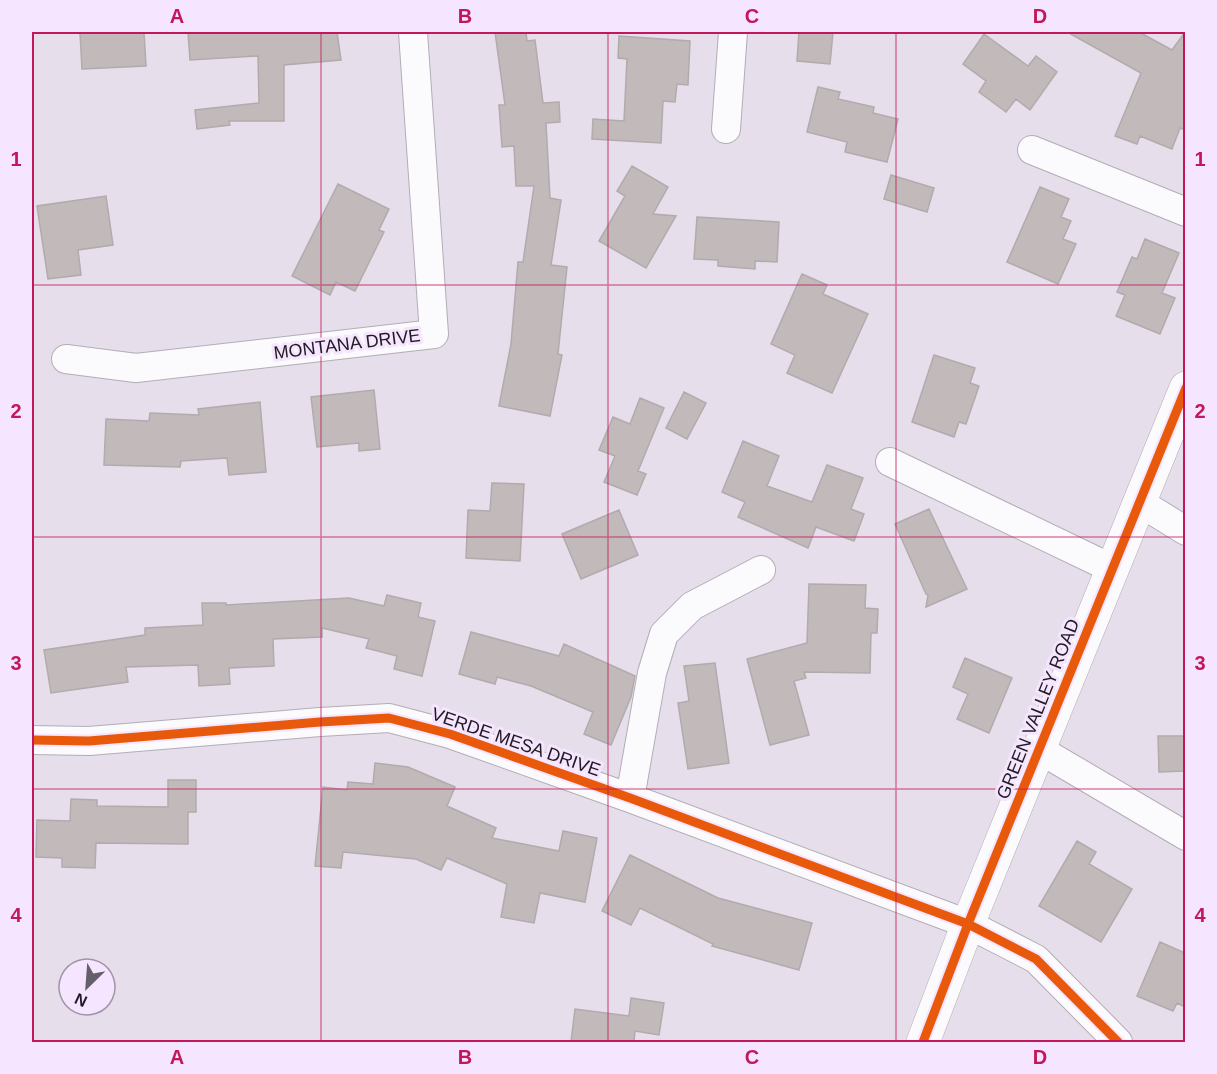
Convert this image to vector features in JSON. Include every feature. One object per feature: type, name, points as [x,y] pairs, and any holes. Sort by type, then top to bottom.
[{"type":"street","name":"MONTANA DRIVE","points":[[66,359],[136,368],[434,334],[413,32]]},
{"type":"street","points":[[726,129],[733,32]]},
{"type":"street","points":[[1032,150],[1185,212]]},
{"type":"street","name":"GREEN VALLEY ROAD","points":[[923,1042],[968,924],[1185,388]]},
{"type":"street","points":[[890,462],[1113,569]]},
{"type":"street","points":[[1139,502],[1185,531]]},
{"type":"street","points":[[630,798],[652,673],[664,634],[692,606],[761,570]]},
{"type":"street","name":"VERDE MESA DRIVE","points":[[32,740],[89,741],[388,718],[450,734],[630,798],[968,924],[1036,959],[1118,1042]]},
{"type":"street","points":[[1040,750],[1185,836]]},
{"type":"building","points":[[144,32],[146,66],[82,69],[80,33]]},
{"type":"building","points":[[188,32],[337,32],[341,60],[284,65],[284,121],[229,121],[230,125],[197,129],[195,110],[259,103],[258,56],[190,60]]},
{"type":"building","points":[[495,32],[526,32],[527,41],[535,40],[543,103],[559,102],[560,122],[546,123],[550,198],[561,200],[551,265],[567,267],[558,354],[562,355],[550,416],[499,406],[511,344],[518,262],[523,262],[534,186],[516,186],[514,146],[502,147],[499,105],[505,105]]},
{"type":"building","points":[[799,32],[833,32],[830,64],[797,61]]},
{"type":"building","points":[[1067,32],[1139,32],[1172,50],[1185,32],[1185,130],[1180,128],[1172,149],[1140,136],[1137,144],[1115,136],[1141,73]]},
{"type":"building","points":[[984,34],[1028,66],[1036,56],[1057,72],[1030,110],[1016,99],[1006,112],[979,92],[986,81],[963,64]]},
{"type":"building","points":[[619,36],[690,41],[688,85],[677,84],[675,102],[663,101],[661,143],[592,139],[593,119],[624,121],[627,59],[618,58]]},
{"type":"building","points":[[818,87],[840,92],[838,99],[874,107],[873,113],[898,119],[887,162],[845,152],[847,142],[807,132]]},
{"type":"building","points":[[632,166],[668,187],[653,214],[676,216],[646,268],[599,241],[625,196],[617,191]]},
{"type":"building","points":[[891,175],[934,188],[927,212],[884,199]]},
{"type":"building","points":[[338,184],[389,209],[379,230],[384,232],[355,291],[336,282],[330,295],[292,276]]},
{"type":"building","points":[[1040,187],[1069,199],[1061,217],[1071,221],[1063,239],[1076,244],[1058,284],[1007,262]]},
{"type":"building","points":[[106,196],[113,245],[78,250],[81,275],[48,279],[37,206]]},
{"type":"building","points":[[697,217],[779,222],[777,262],[755,261],[755,269],[718,266],[718,260],[694,259]]},
{"type":"building","points":[[1145,239],[1179,253],[1162,293],[1175,298],[1160,334],[1116,316],[1125,295],[1117,292],[1132,257],[1137,259]]},
{"type":"building","points":[[802,274],[827,285],[823,294],[868,314],[832,393],[787,373],[795,355],[771,344]]},
{"type":"building","points":[[934,355],[975,368],[970,383],[979,386],[966,424],[959,422],[954,437],[912,422]]},
{"type":"building","points":[[374,390],[380,449],[359,451],[359,443],[317,447],[311,397]]},
{"type":"building","points":[[684,392],[706,403],[687,439],[666,428]]},
{"type":"building","points":[[640,398],[664,408],[638,471],[646,474],[637,495],[604,482],[615,456],[599,450],[613,417],[630,424]]},
{"type":"building","points":[[260,402],[266,472],[229,475],[227,458],[181,461],[180,467],[104,465],[106,419],[149,421],[150,413],[199,415],[198,409]]},
{"type":"building","points":[[743,441],[779,456],[767,486],[812,502],[827,465],[863,478],[851,509],[864,514],[854,541],[816,527],[808,548],[738,517],[745,502],[722,492]]},
{"type":"building","points":[[492,483],[524,484],[520,561],[466,558],[468,510],[490,511]]},
{"type":"building","points":[[929,509],[967,589],[926,607],[928,595],[895,524]]},
{"type":"building","points":[[619,510],[638,555],[581,579],[562,534]]},
{"type":"building","points":[[809,584],[866,585],[865,608],[878,609],[877,633],[871,633],[870,673],[804,672],[806,678],[794,681],[809,735],[770,745],[747,659],[807,643]]},
{"type":"building","points":[[387,595],[421,603],[418,617],[435,621],[422,676],[394,669],[397,656],[366,648],[369,639],[322,628],[322,637],[273,639],[274,666],[229,668],[230,684],[199,686],[198,665],[126,667],[128,682],[51,693],[44,650],[145,635],[145,628],[203,625],[202,603],[226,603],[226,605],[349,598],[384,606]]},
{"type":"building","points":[[471,632],[559,656],[564,644],[635,676],[631,697],[611,745],[584,734],[593,712],[531,686],[497,677],[495,684],[459,674]]},
{"type":"building","points":[[965,658],[1012,678],[989,733],[957,719],[968,694],[953,687]]},
{"type":"building","points":[[715,663],[729,763],[688,769],[678,703],[689,701],[684,666]]},
{"type":"building","points":[[1158,736],[1185,736],[1185,771],[1159,772]]},
{"type":"building","points":[[375,763],[408,767],[455,787],[447,806],[496,828],[492,838],[559,851],[563,831],[597,838],[585,902],[540,893],[534,923],[501,917],[507,884],[447,858],[441,870],[416,859],[343,852],[341,868],[315,866],[323,787],[347,790],[348,782],[373,784]]},
{"type":"building","points":[[168,780],[196,780],[196,812],[188,812],[188,844],[96,843],[95,868],[62,867],[62,858],[36,857],[37,820],[70,821],[71,799],[97,800],[97,806],[168,807]]},
{"type":"building","points":[[1077,841],[1096,852],[1089,864],[1132,889],[1101,942],[1039,906]]},
{"type":"building","points":[[630,855],[718,898],[812,923],[799,970],[712,946],[713,944],[640,908],[631,925],[602,911]]},
{"type":"building","points":[[1160,942],[1185,953],[1185,1007],[1177,1003],[1173,1011],[1137,996]]},
{"type":"building","points":[[631,998],[664,1003],[659,1035],[635,1031],[634,1042],[571,1042],[575,1009],[629,1016]]},
{"type":"cycle path","points":[[923,1042],[968,924],[1186,388]]},
{"type":"cycle path","points":[[32,740],[89,741],[389,718],[450,734],[630,798],[968,924],[1036,959],[1118,1042]]}]
